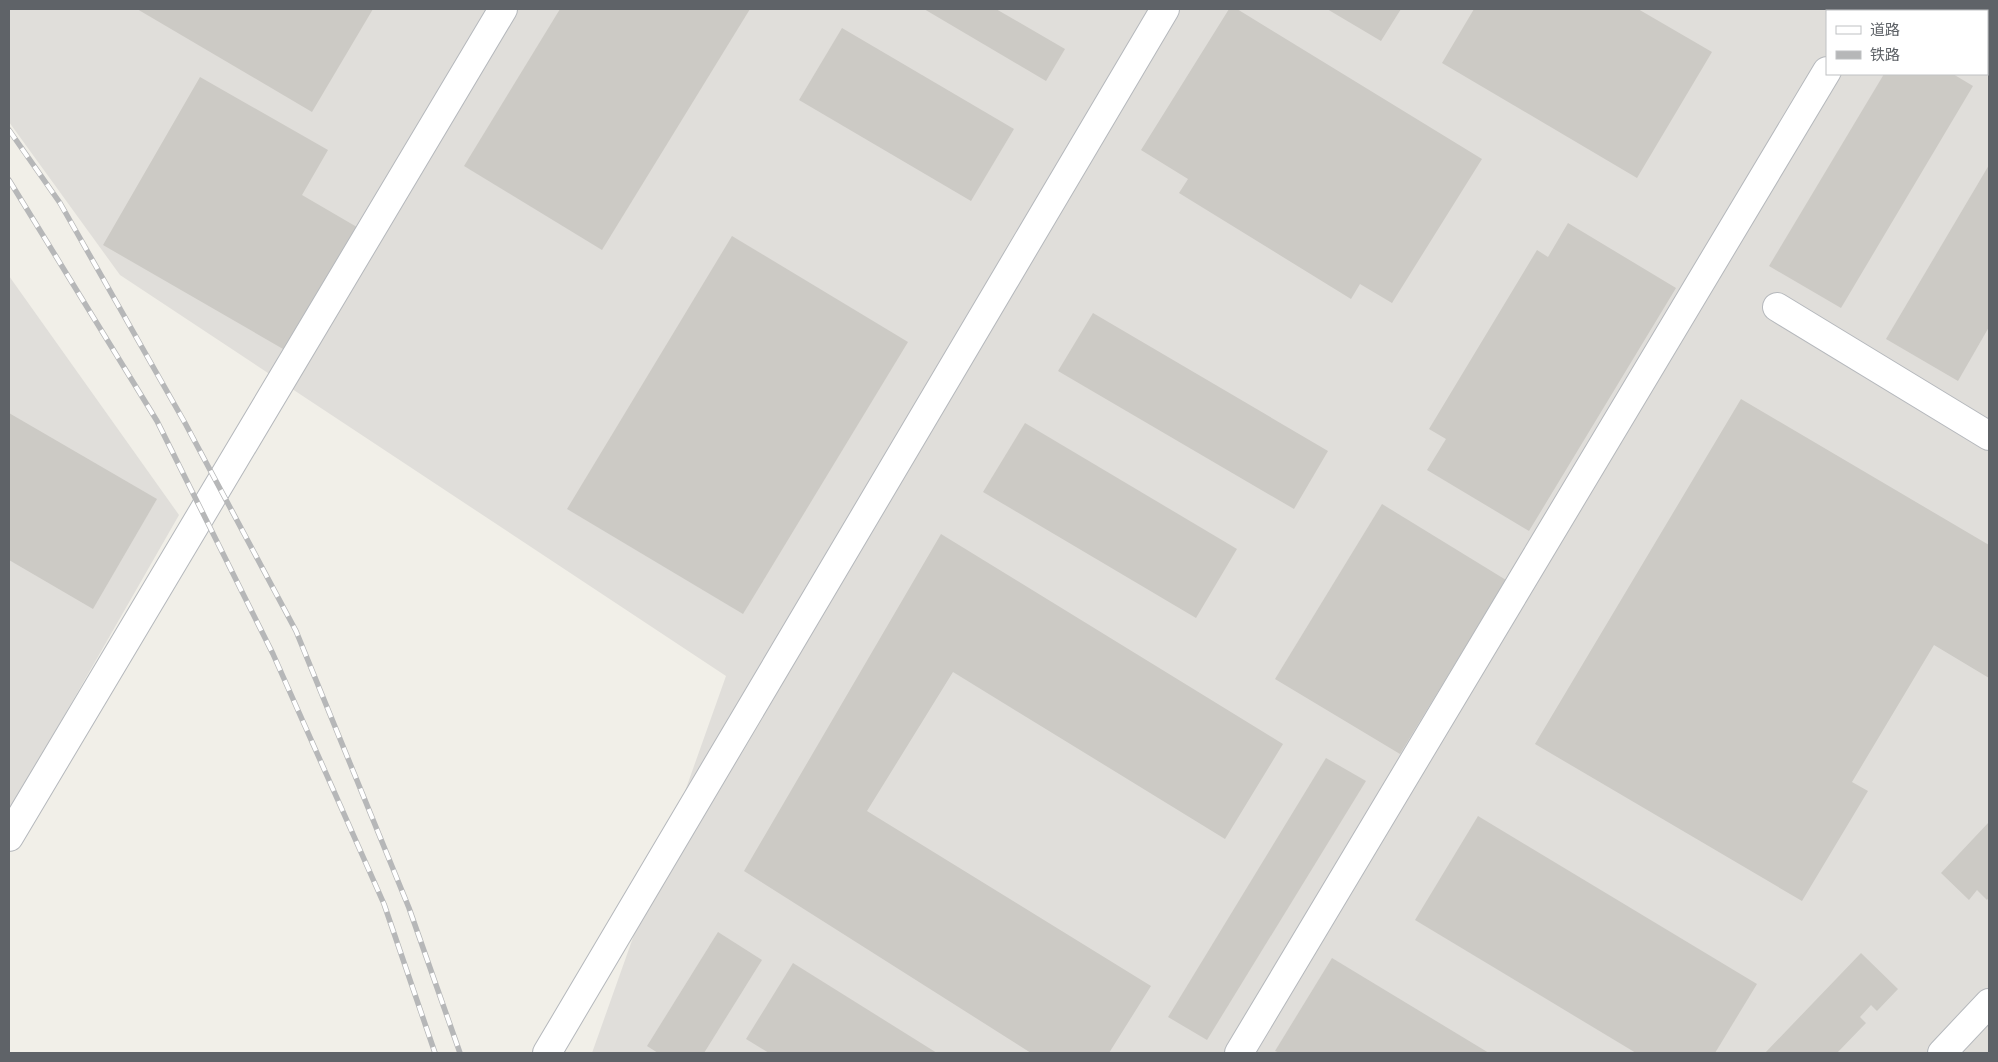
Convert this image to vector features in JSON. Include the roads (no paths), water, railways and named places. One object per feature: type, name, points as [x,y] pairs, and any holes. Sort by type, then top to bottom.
[{"type":"street","points":[[9,837],[503,9]]},
{"type":"street","points":[[547,1053],[1165,9]]},
{"type":"street","points":[[1239,1053],[1826,73]]},
{"type":"street","points":[[1777,307],[1989,436]]},
{"type":"street","points":[[1942,1053],[1989,1002]]},
{"type":"railway","points":[[9,130],[60,203],[185,423],[296,631],[409,908],[460,1053]]},
{"type":"railway","points":[[9,180],[157,421],[273,654],[384,904],[435,1053]]}]
